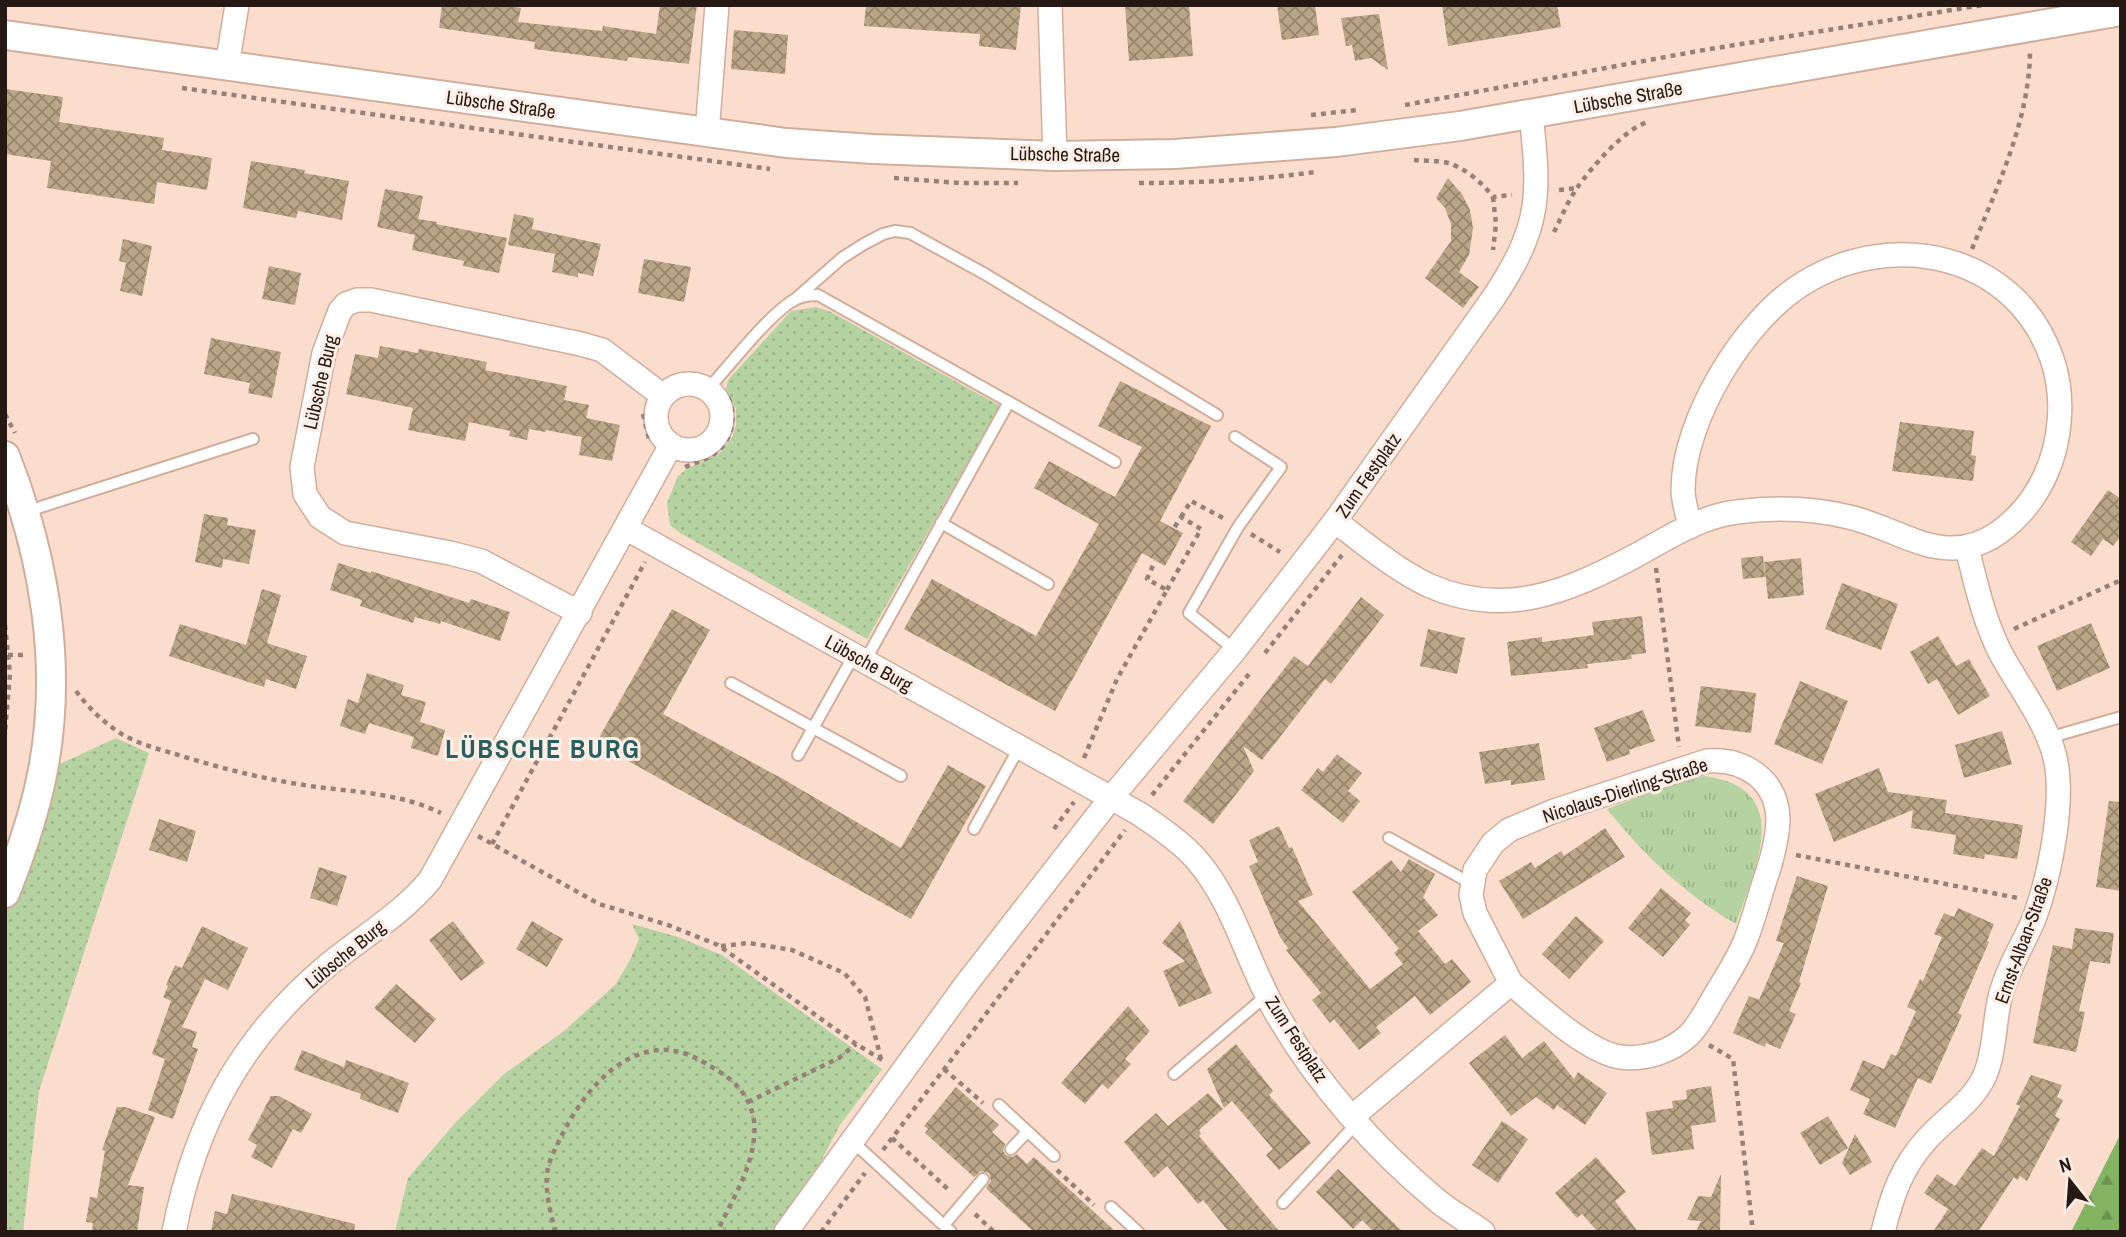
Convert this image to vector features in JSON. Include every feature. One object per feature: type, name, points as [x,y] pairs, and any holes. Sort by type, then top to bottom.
[{"type":"street","points":[[227,66],[237,5]]},
{"type":"street","points":[[707,133],[717,5]]},
{"type":"street","points":[[1050,5],[1055,156]]},
{"type":"street","name":"Lübsche Straße","points":[[5,35],[786,143],[1055,156],[1175,155],[1336,142],[1460,126],[2121,11]]},
{"type":"street","name":"Zum Festplatz","points":[[786,1232],[967,983],[1111,798],[1235,650],[1335,521],[1516,263],[1532,226],[1537,193],[1531,114]]},
{"type":"street","points":[[1335,521],[1426,584],[1451,593],[1485,600],[1521,600],[1564,590],[1690,527],[1734,512],[1804,508],[1854,518],[1929,545],[1952,549],[1967,548],[1985,541],[2008,526],[2026,508],[2041,486],[2054,458],[2059,424],[2054,363],[2035,323],[2021,305],[1978,271],[1935,257],[1903,255],[1857,260],[1803,283],[1763,318],[1724,366],[1701,411],[1685,464],[1683,493],[1690,527]]},
{"type":"street","name":"Lübsche Burg","points":[[580,613],[481,561],[345,533],[320,517],[305,494],[302,467],[324,353],[334,324],[346,304],[357,300],[371,300],[571,341],[602,350],[663,396]]},
{"type":"street","points":[[680,384],[694,384],[718,393],[723,415],[718,435],[711,442],[691,450],[671,444],[663,436],[656,419],[657,407],[663,396],[680,384]]},
{"type":"street","name":"Lübsche Burg","points":[[174,1232],[180,1201],[201,1135],[225,1086],[265,1026],[312,979],[412,902],[430,880],[627,529],[671,444]]},
{"type":"street","points":[[5,893],[34,808],[43,768],[49,713],[48,618],[40,569],[11,446]]},
{"type":"street","name":"Lübsche Burg","points":[[627,529],[1111,798]]},
{"type":"street","name":"Ernst-Alban-Straße","points":[[1883,1232],[1900,1174],[1927,1139],[1962,1108],[1984,1078],[1991,1057],[2003,987],[2039,902],[2048,873],[2059,781],[2056,761],[2048,738],[1994,638],[1967,548]]},
{"type":"street","name":"Nicolaus-Dierling-Straße","points":[[1725,760],[1752,771],[1762,779],[1770,790],[1778,819],[1774,850],[1746,941],[1699,1022],[1690,1034],[1668,1050],[1642,1056],[1619,1057],[1594,1048],[1511,983],[1475,914],[1471,895],[1472,884],[1483,855],[1509,830],[1554,811],[1707,761],[1725,760]]},
{"type":"street","name":"Zum Festplatz","points":[[1111,798],[1138,813],[1195,858],[1209,876],[1267,995],[1293,1039],[1354,1120],[1440,1203],[1482,1232]]},
{"type":"street","points":[[1354,1120],[1511,983]]},
{"type":"lane","points":[[718,393],[777,313],[842,258],[883,234],[895,231],[910,233],[985,274],[1217,415]]},
{"type":"lane","points":[[793,301],[806,295],[818,295],[1115,462]]},
{"type":"lane","points":[[798,755],[942,523],[1009,402]]},
{"type":"lane","points":[[1235,437],[1281,467],[1238,527],[1189,613],[1235,650]]},
{"type":"lane","points":[[25,512],[253,439]]},
{"type":"lane","points":[[942,523],[1048,584]]},
{"type":"lane","points":[[731,683],[901,776]]},
{"type":"lane","points":[[2048,738],[2121,718]]},
{"type":"lane","points":[[974,829],[1019,748]]},
{"type":"lane","points":[[1389,838],[1472,884]]},
{"type":"lane","points":[[1174,1074],[1267,995]]},
{"type":"lane","points":[[999,1105],[1054,1156]]},
{"type":"lane","points":[[1283,1203],[1354,1120]]},
{"type":"lane","points":[[1011,1149],[1027,1132]]},
{"type":"lane","points":[[852,1140],[948,1229],[963,1203],[983,1179]]},
{"type":"lane","points":[[1111,1207],[1138,1232]]},
{"type":"path","points":[[1392,107],[1698,51],[1983,5]]},
{"type":"path","points":[[2017,56],[2043,51]]},
{"type":"path","points":[[1965,266],[2025,108],[2030,53]]},
{"type":"path","points":[[1298,117],[1366,110]]},
{"type":"path","points":[[1548,243],[1577,188],[1621,137],[1640,124],[1658,119]]},
{"type":"path","points":[[1490,258],[1496,224],[1493,197]]},
{"type":"path","points":[[678,471],[715,454],[728,438],[733,421],[732,404],[718,393]]},
{"type":"path","points":[[5,414],[11,446]]},
{"type":"path","points":[[1087,785],[1098,774],[1081,765],[1117,679],[1201,530],[1181,517],[1174,528]]},
{"type":"path","points":[[1260,660],[1356,537]]},
{"type":"path","points":[[492,844],[655,545]]},
{"type":"path","points":[[1653,547],[1682,768]]},
{"type":"path","points":[[1272,562],[1280,552]]},
{"type":"path","points":[[1155,561],[1147,579],[1167,590]]},
{"type":"path","points":[[1994,638],[2121,580]]},
{"type":"path","points":[[5,625],[10,674],[5,730]]},
{"type":"path","points":[[821,1232],[1138,813],[1251,671]]},
{"type":"path","points":[[75,691],[87,707],[120,733],[153,747],[211,766],[269,779],[402,799],[429,807],[599,904],[668,925],[720,946],[927,1092]]},
{"type":"path","points":[[1774,850],[2039,902]]},
{"type":"path","points":[[720,946],[749,943],[792,950],[844,973],[865,997],[881,1059]]},
{"type":"path","points":[[1690,1034],[1733,1059],[1753,1232]]},
{"type":"path","points":[[748,1102],[839,1058],[856,1044]]},
{"type":"path","points":[[555,1232],[548,1201],[547,1172],[553,1152],[573,1115],[600,1079],[638,1053],[662,1049],[684,1053],[726,1075],[743,1091],[748,1102],[754,1122],[752,1149],[744,1177],[717,1232]]},
{"type":"path","points":[[892,1138],[994,1232]]},
{"type":"green space","points":[[816,307],[831,312],[1000,406],[867,639],[670,525],[667,503],[678,476],[688,468],[718,455],[732,438],[736,425],[736,409],[726,389],[728,380],[791,311]]},
{"type":"green space","points":[[116,738],[149,753],[39,1091],[23,1232],[5,1232],[5,893],[43,768],[62,763]]},
{"type":"green space","points":[[1704,776],[1733,784],[1750,796],[1760,813],[1762,834],[1758,856],[1736,924],[1682,887],[1635,842],[1607,809],[1662,788]]},
{"type":"green space","points":[[632,924],[678,937],[722,955],[882,1069],[840,1125],[784,1232],[395,1232],[408,1178],[455,1123],[504,1074],[564,1031],[616,984],[639,939]]},
{"type":"green space","points":[[2121,1133],[2121,1232],[2071,1232]]},
{"type":"building","points":[[442,5],[504,5],[521,8],[518,22],[602,31],[603,26],[656,34],[660,5],[697,5],[689,64],[628,57],[627,61],[534,49],[535,42],[439,28]]},
{"type":"building","points":[[866,5],[1021,5],[1016,50],[979,46],[980,34],[864,26]]},
{"type":"building","points":[[1125,5],[1189,5],[1193,56],[1129,61]]},
{"type":"building","points":[[1277,5],[1315,5],[1319,35],[1282,40]]},
{"type":"building","points":[[1442,5],[1557,5],[1561,27],[1448,46]]},
{"type":"building","points":[[1379,14],[1388,70],[1371,58],[1355,61],[1352,45],[1346,46],[1341,18]]},
{"type":"building","points":[[734,30],[788,35],[785,74],[731,69]]},
{"type":"building","points":[[5,89],[63,97],[59,122],[164,138],[162,150],[212,158],[207,190],[157,182],[154,204],[47,188],[51,161],[5,154]]},
{"type":"building","points":[[251,161],[349,181],[342,220],[298,211],[296,218],[243,208]]},
{"type":"building","points":[[1448,178],[1462,194],[1470,210],[1473,228],[1469,255],[1459,272],[1479,287],[1463,308],[1425,278],[1451,241],[1451,224],[1445,208],[1436,198]]},
{"type":"building","points":[[385,189],[423,196],[415,235],[377,227]]},
{"type":"building","points":[[514,214],[534,218],[532,229],[601,244],[593,276],[578,273],[578,277],[552,272],[555,254],[508,245]]},
{"type":"building","points":[[418,219],[507,238],[499,273],[463,266],[464,261],[412,250]]},
{"type":"building","points":[[123,239],[152,246],[142,296],[120,291],[126,263],[119,261]]},
{"type":"building","points":[[644,259],[691,267],[684,302],[638,293]]},
{"type":"building","points":[[269,266],[301,273],[295,305],[262,299]]},
{"type":"building","points":[[211,338],[281,352],[272,398],[248,393],[250,383],[204,374]]},
{"type":"building","points":[[380,346],[418,353],[419,349],[487,362],[485,370],[567,386],[564,400],[589,405],[586,418],[620,425],[612,461],[579,455],[582,437],[546,430],[529,429],[527,440],[509,436],[510,431],[469,422],[465,441],[408,430],[413,408],[346,394],[355,354],[378,358]]},
{"type":"building","points":[[1120,381],[1211,426],[1160,521],[1183,533],[1165,566],[1142,553],[1055,711],[904,629],[932,579],[1036,636],[1099,524],[1034,488],[1049,461],[1115,497],[1142,447],[1098,426]]},
{"type":"building","points":[[1900,422],[1974,431],[1971,455],[1976,456],[1973,481],[1892,471]]},
{"type":"building","points":[[2108,490],[2121,499],[2121,536],[2113,546],[2103,539],[2091,556],[2071,542]]},
{"type":"building","points":[[204,514],[228,518],[227,525],[256,530],[249,564],[223,559],[222,568],[195,562]]},
{"type":"building","points":[[1763,556],[1765,577],[1743,579],[1741,558]]},
{"type":"building","points":[[1801,558],[1804,595],[1768,599],[1764,562]]},
{"type":"building","points":[[338,563],[469,603],[471,599],[510,612],[500,641],[441,621],[440,624],[415,617],[413,623],[360,606],[362,600],[330,590]]},
{"type":"building","points":[[1842,583],[1898,604],[1881,650],[1825,629]]},
{"type":"building","points":[[262,589],[281,595],[267,643],[307,656],[296,689],[266,679],[264,687],[169,656],[180,624],[246,645]]},
{"type":"building","points":[[1361,597],[1384,615],[1331,684],[1325,679],[1262,760],[1243,746],[1254,771],[1213,824],[1183,801],[1294,656],[1308,666]]},
{"type":"building","points":[[672,609],[710,630],[663,714],[783,779],[901,848],[948,765],[986,786],[911,919],[596,743]]},
{"type":"building","points":[[1642,616],[1646,653],[1631,655],[1632,659],[1587,664],[1588,668],[1511,676],[1507,642],[1542,637],[1542,642],[1594,635],[1592,622]]},
{"type":"building","points":[[2091,623],[2110,668],[2057,691],[2037,646]]},
{"type":"building","points":[[1428,629],[1465,638],[1457,674],[1420,666]]},
{"type":"building","points":[[1938,636],[1956,666],[1969,659],[1990,696],[1958,715],[1937,679],[1928,684],[1910,652]]},
{"type":"building","points":[[367,673],[404,685],[401,695],[426,702],[420,722],[445,730],[438,756],[411,748],[414,737],[369,723],[365,734],[340,726],[348,699],[358,703]]},
{"type":"building","points":[[1800,681],[1848,701],[1822,764],[1774,744]]},
{"type":"building","points":[[1701,686],[1756,693],[1751,733],[1695,726]]},
{"type":"building","points":[[1643,710],[1655,741],[1629,750],[1630,754],[1607,762],[1594,728]]},
{"type":"building","points":[[2002,731],[2012,764],[1964,778],[1955,745]]},
{"type":"building","points":[[1539,743],[1545,780],[1511,785],[1511,780],[1485,784],[1479,752]]},
{"type":"building","points":[[1337,754],[1362,773],[1348,791],[1360,801],[1343,823],[1301,790],[1318,768],[1323,772]]},
{"type":"building","points":[[1879,768],[1888,792],[1947,800],[1945,813],[2023,825],[2017,859],[1985,854],[1984,859],[1953,854],[1956,835],[1911,828],[1913,810],[1834,842],[1815,794]]},
{"type":"building","points":[[2109,801],[2121,802],[2121,891],[2096,887]]},
{"type":"building","points":[[159,819],[196,831],[187,862],[149,850]]},
{"type":"building","points":[[1279,826],[1289,848],[1292,847],[1313,895],[1298,901],[1370,989],[1403,964],[1394,953],[1399,949],[1352,892],[1391,860],[1401,872],[1409,859],[1435,874],[1423,897],[1438,915],[1418,931],[1445,964],[1452,959],[1471,982],[1430,1015],[1415,996],[1376,1027],[1381,1033],[1359,1050],[1334,1019],[1330,1023],[1312,1000],[1321,993],[1286,950],[1288,948],[1280,937],[1249,866],[1258,862],[1249,840]]},
{"type":"building","points":[[1605,828],[1625,857],[1523,919],[1499,881],[1531,862],[1535,868],[1561,851],[1564,856]]},
{"type":"building","points":[[319,867],[347,876],[337,906],[310,898]]},
{"type":"building","points":[[1797,876],[1828,886],[1799,982],[1801,983],[1789,1011],[1796,1014],[1780,1049],[1766,1043],[1765,1047],[1733,1033],[1749,996],[1759,1000],[1784,943],[1776,941]]},
{"type":"building","points":[[1661,888],[1691,913],[1685,920],[1690,925],[1663,957],[1628,928]]},
{"type":"building","points":[[1958,908],[1994,924],[1987,941],[1989,942],[1958,1013],[1962,1015],[1931,1084],[1918,1078],[1895,1128],[1863,1114],[1870,1099],[1850,1090],[1863,1060],[1884,1069],[1891,1054],[1896,1056],[1916,1011],[1907,1007],[1920,979],[1923,981],[1942,937],[1934,934],[1944,913],[1954,917]]},
{"type":"building","points":[[1576,916],[1604,941],[1569,979],[1542,954]]},
{"type":"building","points":[[453,921],[485,963],[461,981],[429,940]]},
{"type":"building","points":[[532,921],[563,939],[547,967],[516,949]]},
{"type":"building","points":[[1180,921],[1212,993],[1179,1007],[1163,971],[1185,961],[1162,943]]},
{"type":"building","points":[[202,926],[248,948],[228,990],[205,979],[182,1027],[197,1032],[192,1047],[198,1049],[173,1119],[148,1110],[165,1059],[152,1054],[171,1001],[163,997],[168,986],[166,985],[175,965],[182,968]]},
{"type":"building","points":[[2075,928],[2114,933],[2110,964],[2090,961],[2079,1011],[2085,1012],[2076,1052],[2033,1043],[2053,945],[2072,949]]},
{"type":"building","points":[[396,984],[436,1019],[415,1043],[374,1008]]},
{"type":"building","points":[[1128,1006],[1150,1031],[1125,1059],[1131,1064],[1108,1089],[1102,1084],[1085,1104],[1061,1083]]},
{"type":"building","points":[[1505,1035],[1522,1058],[1544,1041],[1574,1079],[1578,1072],[1607,1093],[1585,1125],[1557,1105],[1554,1110],[1536,1097],[1511,1116],[1469,1063]]},
{"type":"building","points":[[1236,1044],[1273,1091],[1269,1095],[1311,1143],[1279,1170],[1266,1155],[1273,1149],[1232,1101],[1224,1108],[1207,1069]]},
{"type":"building","points":[[302,1050],[344,1067],[346,1060],[409,1083],[398,1113],[360,1099],[361,1094],[294,1070]]},
{"type":"building","points":[[2031,1075],[2062,1085],[2057,1097],[2063,1100],[2055,1116],[2060,1119],[2027,1181],[2020,1176],[2017,1180],[2014,1177],[1978,1232],[1933,1232],[1948,1209],[1924,1193],[1937,1174],[1955,1186],[1982,1148],[1994,1156],[2020,1106],[2016,1104]]},
{"type":"building","points":[[1711,1086],[1716,1122],[1691,1126],[1694,1149],[1652,1155],[1646,1112],[1673,1108],[1672,1101],[1687,1099],[1686,1090]]},
{"type":"building","points":[[956,1087],[999,1125],[992,1132],[1005,1144],[1003,1151],[1006,1155],[1013,1157],[1017,1154],[1027,1164],[1034,1157],[1116,1232],[1034,1232],[986,1188],[991,1181],[989,1173],[981,1171],[974,1177],[925,1133],[928,1129],[924,1126]]},
{"type":"building","points":[[1208,1093],[1223,1109],[1199,1130],[1199,1136],[1280,1232],[1229,1232],[1203,1200],[1198,1204],[1167,1166],[1154,1178],[1124,1142],[1156,1113],[1168,1126]]},
{"type":"building","points":[[271,1096],[279,1096],[312,1114],[301,1133],[293,1129],[272,1168],[251,1157],[257,1145],[248,1140]]},
{"type":"building","points":[[117,1107],[155,1117],[128,1185],[144,1187],[137,1232],[92,1232],[93,1223],[86,1222],[90,1197],[97,1198],[105,1151],[102,1150]]},
{"type":"building","points":[[1828,1116],[1848,1148],[1820,1165],[1800,1133]]},
{"type":"building","points":[[1502,1121],[1528,1139],[1498,1183],[1472,1165]]},
{"type":"building","points":[[1855,1134],[1872,1162],[1850,1175],[1842,1163]]},
{"type":"building","points":[[1596,1157],[1626,1192],[1615,1201],[1638,1232],[1598,1232],[1582,1214],[1577,1218],[1555,1193]]},
{"type":"building","points":[[1338,1169],[1403,1232],[1374,1232],[1362,1220],[1353,1229],[1316,1192]]},
{"type":"building","points":[[1721,1174],[1720,1232],[1696,1232],[1701,1221],[1687,1220],[1698,1196],[1711,1197]]},
{"type":"building","points":[[232,1194],[355,1224],[354,1232],[211,1232],[215,1211],[227,1214]]},
{"type":"district","name":"LÜBSCHE BURG","points":[[543,749]]}]
